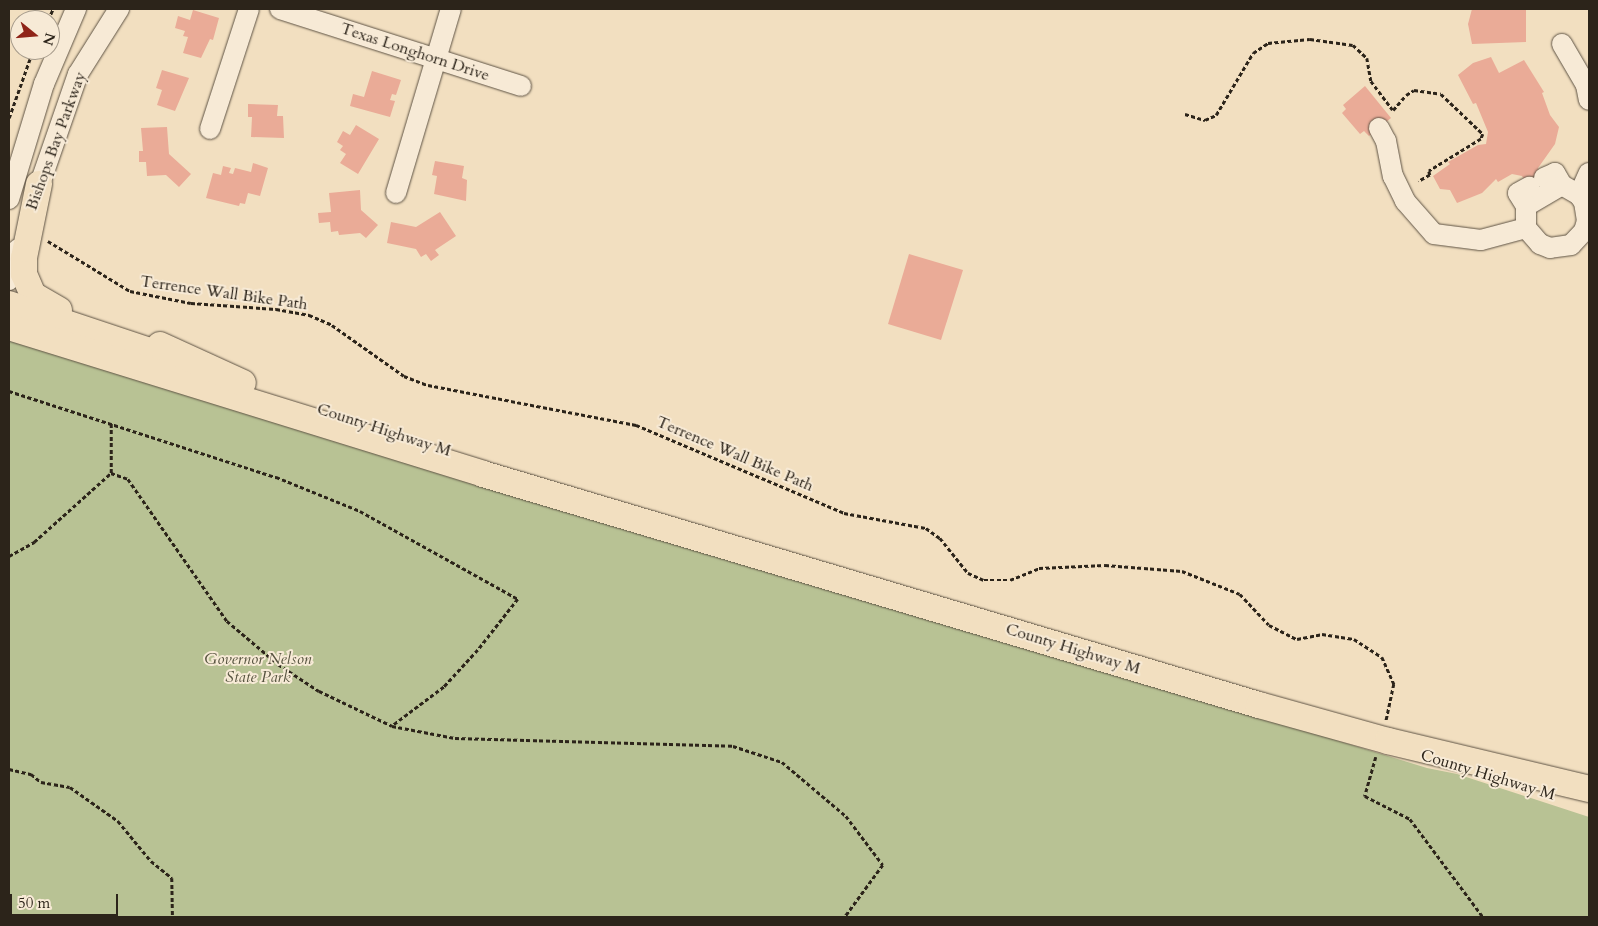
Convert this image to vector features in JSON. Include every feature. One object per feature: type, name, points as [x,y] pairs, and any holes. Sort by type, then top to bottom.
[{"type":"main road","points":[[39,184],[24,258],[27,286],[45,305],[140,336],[243,383]]},
{"type":"main road","name":"County Highway M","points":[[9,304],[667,522],[759,555]]},
{"type":"main road","name":"County Highway M","points":[[9,327],[483,474],[1383,739],[1589,790]]},
{"type":"main road","name":"County Highway M","points":[[1383,739],[1430,757],[1589,806]]},
{"type":"street","name":"Bishops Bay Parkway","points":[[9,200],[44,84],[76,9]]},
{"type":"street","name":"Bishops Bay Parkway","points":[[9,280],[39,184],[78,74],[118,9]]},
{"type":"street","points":[[210,129],[249,9]]},
{"type":"street","name":"Texas Longhorn Drive","points":[[280,9],[521,86]]},
{"type":"street","points":[[396,192],[452,9]]},
{"type":"street","points":[[1562,44],[1586,85],[1589,100]]},
{"type":"street","points":[[1379,128],[1386,141],[1393,176],[1405,201],[1434,234],[1481,240],[1526,228]]},
{"type":"street","points":[[1554,186],[1584,202],[1587,221],[1584,231],[1571,244],[1561,248],[1545,246],[1532,237],[1526,228],[1526,206],[1518,193],[1554,186],[1589,173]]},
{"type":"street","points":[[1526,206],[1554,186]]},
{"type":"path","points":[[1185,114],[1206,120],[1216,115],[1253,52],[1268,43],[1310,39],[1353,45],[1367,58],[1371,81],[1393,110],[1406,94],[1414,90],[1440,94],[1483,134],[1481,139],[1429,172],[1430,175],[1420,181]]},
{"type":"path","points":[[9,118],[29,60]]},
{"type":"path","name":"Terrence Wall Bike Path","points":[[28,235],[52,242],[130,291],[191,303],[276,309],[309,315],[332,325],[404,376],[428,385],[636,425],[844,514],[926,528],[940,538],[968,573],[984,580],[1010,580],[1039,568],[1105,565],[1182,571],[1240,594],[1269,625],[1297,639],[1322,634],[1354,639],[1382,657],[1394,684],[1383,739],[1365,796],[1410,819],[1483,917]]},
{"type":"path","points":[[9,391],[111,422],[193,453],[276,477],[360,511],[518,599],[478,650],[444,687],[392,726]]},
{"type":"path","points":[[9,556],[34,542],[111,473],[111,422]]},
{"type":"path","points":[[111,473],[128,478],[226,620],[278,664],[319,691],[392,726],[455,738],[733,746],[782,762],[846,816],[883,865],[846,917]]},
{"type":"path","points":[[9,769],[31,774],[41,782],[70,788],[118,821],[151,861],[172,878],[173,917]]},
{"type":"green space","name":"Governor Nelson State Park","points":[[9,332],[1427,768],[1457,774],[1589,817],[1589,917],[9,917]]},
{"type":"building","points":[[1472,9],[1526,9],[1526,42],[1472,44],[1468,24]]},
{"type":"building","points":[[193,10],[219,18],[213,40],[210,39],[201,58],[183,53],[188,37],[183,36],[185,31],[175,28],[178,16],[190,20]]},
{"type":"building","points":[[1491,57],[1499,73],[1524,60],[1544,92],[1542,93],[1550,115],[1559,127],[1555,144],[1538,168],[1549,187],[1534,196],[1522,176],[1512,174],[1498,182],[1496,179],[1482,193],[1457,203],[1450,190],[1440,189],[1433,176],[1450,164],[1448,162],[1478,145],[1486,144],[1488,132],[1476,103],[1473,104],[1458,75],[1473,63]]},
{"type":"building","points":[[162,70],[189,78],[175,111],[157,105],[162,90],[156,88]]},
{"type":"building","points":[[372,71],[401,80],[396,95],[392,94],[390,100],[395,101],[390,117],[350,106],[353,94],[364,97]]},
{"type":"building","points":[[1365,86],[1391,118],[1369,136],[1364,131],[1360,134],[1342,113],[1346,109],[1343,105]]},
{"type":"building","points":[[248,104],[278,105],[277,116],[283,116],[284,138],[251,137],[252,117],[248,117]]},
{"type":"building","points":[[356,125],[379,139],[358,174],[340,163],[346,154],[340,150],[343,146],[337,142],[343,131],[350,135]]},
{"type":"building","points":[[167,127],[169,154],[191,174],[179,187],[166,175],[147,176],[146,162],[139,162],[139,151],[143,151],[141,128]]},
{"type":"building","points":[[435,161],[464,166],[462,178],[467,180],[466,201],[434,194],[437,176],[432,175]]},
{"type":"building","points":[[253,163],[268,168],[260,196],[248,193],[245,204],[240,203],[239,206],[206,198],[213,173],[221,175],[223,166],[231,168],[229,173],[233,174],[235,168],[251,172]]},
{"type":"building","points":[[360,190],[361,210],[378,225],[366,238],[360,233],[339,235],[338,231],[331,232],[330,222],[319,223],[318,213],[331,212],[329,193]]},
{"type":"building","points":[[440,212],[456,236],[435,250],[439,255],[431,261],[426,254],[421,257],[416,249],[387,243],[391,222],[416,227]]},
{"type":"building","points":[[909,254],[963,270],[941,340],[888,324]]}]
